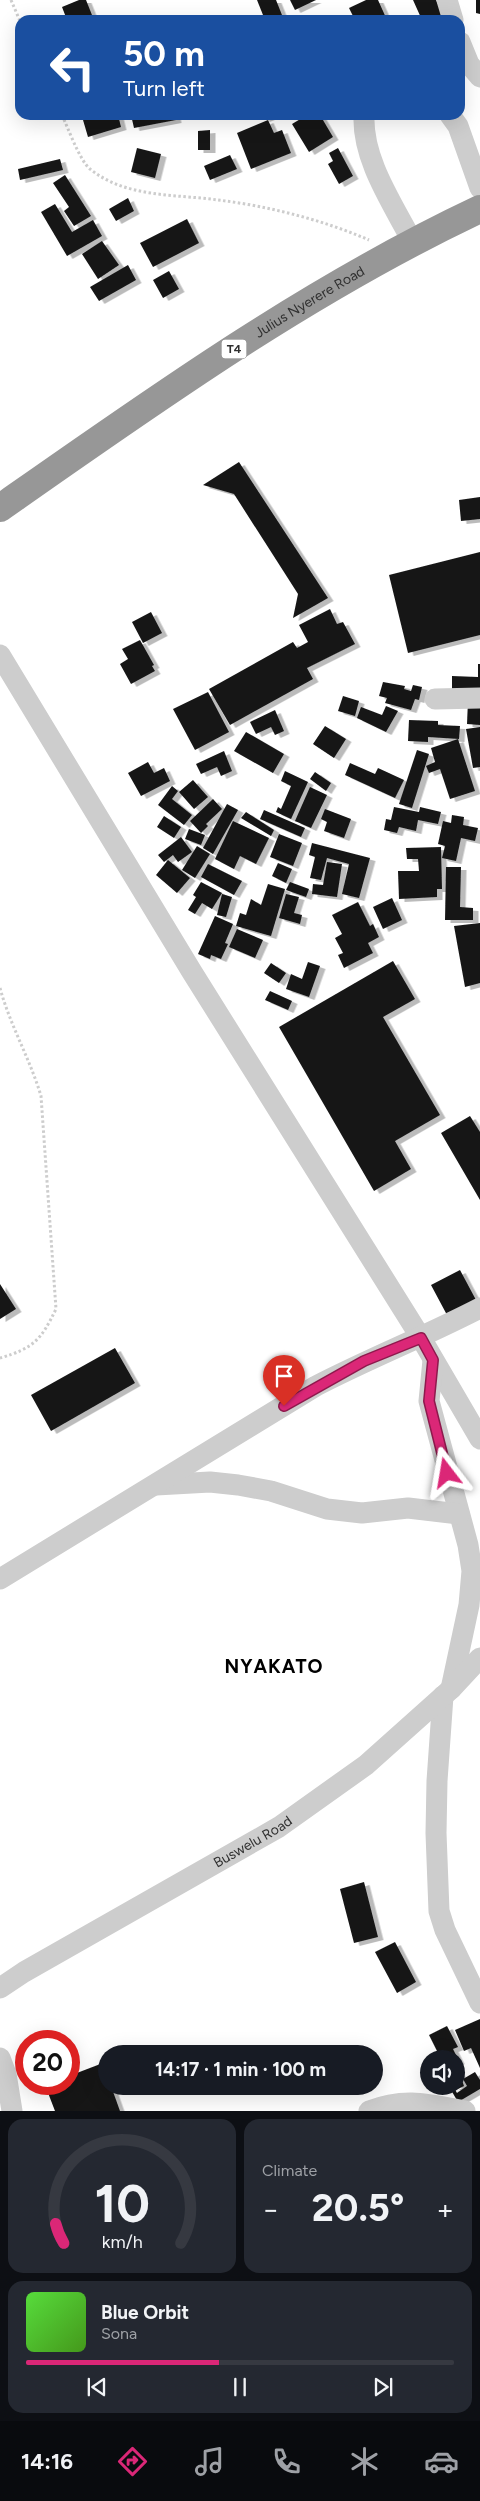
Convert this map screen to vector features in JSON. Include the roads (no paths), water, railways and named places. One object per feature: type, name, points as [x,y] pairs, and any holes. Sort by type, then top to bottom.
[{"type":"highway","name":"Julius Nyerere Road","points":[[0,508],[224,355],[330,289],[405,247],[480,209]]},
{"type":"street","points":[[447,0],[452,15]]},
{"type":"street","points":[[465,54],[469,64],[480,77]]},
{"type":"street","points":[[364,120],[370,153],[405,247]]},
{"type":"street","points":[[454,120],[458,126],[480,188]]},
{"type":"street","points":[[0,656],[192,972],[421,1338],[480,1439]]},
{"type":"street","points":[[435,699],[480,698]]},
{"type":"street","points":[[0,1579],[316,1386],[364,1361],[421,1338],[480,1308]]},
{"type":"street","points":[[433,1360],[429,1401],[468,1544],[472,1571],[469,1605],[447,1692],[437,1781],[436,1833],[439,1912],[444,1930],[480,2003]]},
{"type":"street","points":[[152,1485],[210,1482],[271,1490],[327,1509],[362,1513],[408,1508],[459,1514]]},
{"type":"street","name":"Buswelu Road","points":[[0,1988],[24,1972],[279,1827],[366,1765],[447,1692],[480,1658]]},
{"type":"street","points":[[0,2058],[6,2074],[12,2111]]},
{"type":"street","points":[[369,2111],[388,2104],[412,2101],[465,2111]]},
{"type":"district","name":"NYAKATO","points":[[274,1666]]}]
